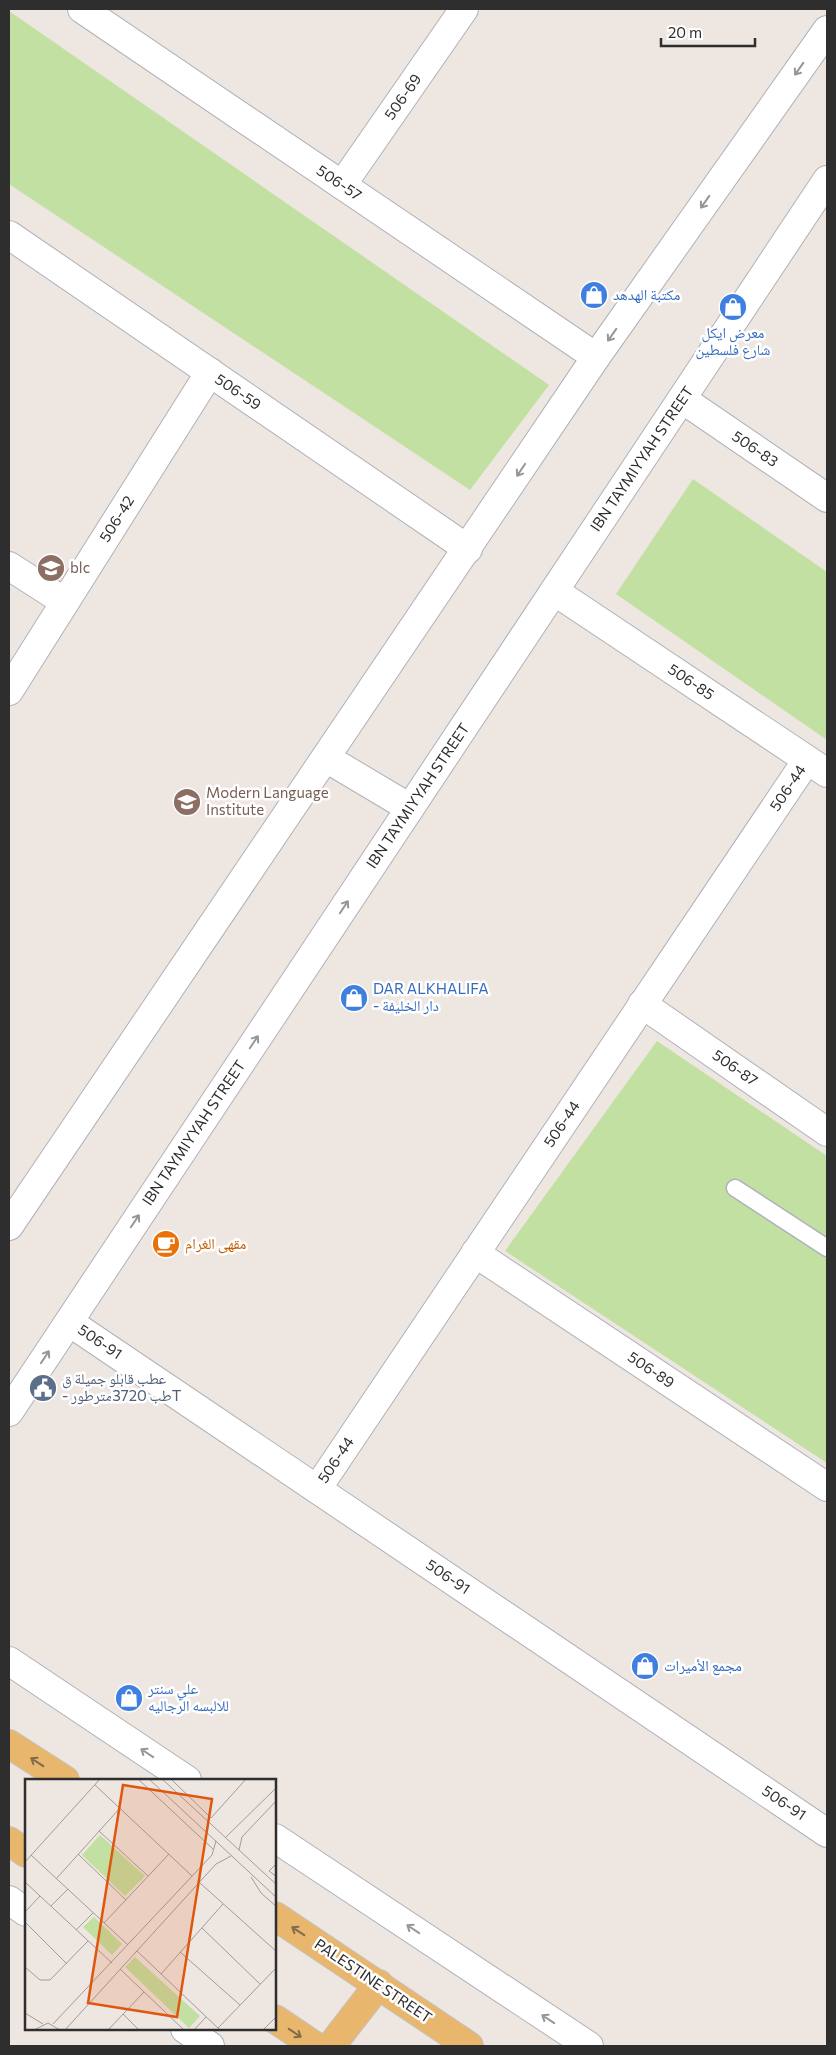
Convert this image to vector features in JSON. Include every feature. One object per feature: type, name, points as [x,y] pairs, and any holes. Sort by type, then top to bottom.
[{"type":"main road","points":[[9,1744],[63,1779]]},
{"type":"main road","points":[[9,1841],[25,1852]]},
{"type":"main road","name":"PALESTINE STREET","points":[[276,1917],[470,2046]]},
{"type":"main road","points":[[331,2046],[379,1984]]},
{"type":"main road","points":[[276,2020],[315,2046]]},
{"type":"street","name":"506-57","points":[[82,9],[596,357]]},
{"type":"street","name":"506-69","points":[[342,185],[464,9]]},
{"type":"street","points":[[9,1226],[596,357],[827,30]]},
{"type":"street","name":"IBN TAYMIYYAH STREET","points":[[9,1412],[827,180]]},
{"type":"street","name":"506-59","points":[[9,235],[468,549]]},
{"type":"street","name":"506-42","points":[[9,691],[210,372]]},
{"type":"street","name":"506-83","points":[[682,399],[827,498]]},
{"type":"street","points":[[9,566],[65,602]]},
{"type":"street","name":"506-85","points":[[554,591],[817,766]]},
{"type":"street","points":[[326,758],[410,808]]},
{"type":"street","name":"506-44","points":[[317,1488],[642,1004],[817,766]]},
{"type":"street","name":"506-87","points":[[642,1004],[827,1132]]},
{"type":"street","name":"506-89","points":[[475,1253],[827,1487]]},
{"type":"street","name":"506-91","points":[[69,1322],[827,1833]]},
{"type":"street","points":[[9,1661],[186,1779]]},
{"type":"street","points":[[276,1839],[589,2046]]},
{"type":"street","points":[[9,1900],[25,1911]]},
{"type":"street","points":[[186,2030],[210,2046]]},
{"type":"lane","points":[[734,1188],[827,1248]]},
{"type":"green space","points":[[9,11],[549,385],[470,490],[9,184]]},
{"type":"green space","points":[[693,479],[827,572],[827,740],[616,594]]},
{"type":"green space","points":[[657,1041],[827,1156],[827,1463],[505,1251]]},
{"type":"place","name":"مكتبة الهدهد","points":[[594,295]]},
{"type":"place","name":"معرض ايكل شارع فلسطين","points":[[733,307]]},
{"type":"place","name":"blc","points":[[51,568]]},
{"type":"place","name":"Modern Language Institute","points":[[187,802]]},
{"type":"place","name":"DAR ALKHALIFA - دار الخليفة","points":[[354,998]]},
{"type":"place","name":"مقهى الغرام","points":[[166,1244]]},
{"type":"place","name":"عطب قابلو جميلة ق - طب 3720مترطورT","points":[[43,1388]]},
{"type":"place","name":"مجمع الأميرات","points":[[645,1666]]},
{"type":"place","name":"علي سنتر للالبسه الرجاليه","points":[[129,1698]]}]
